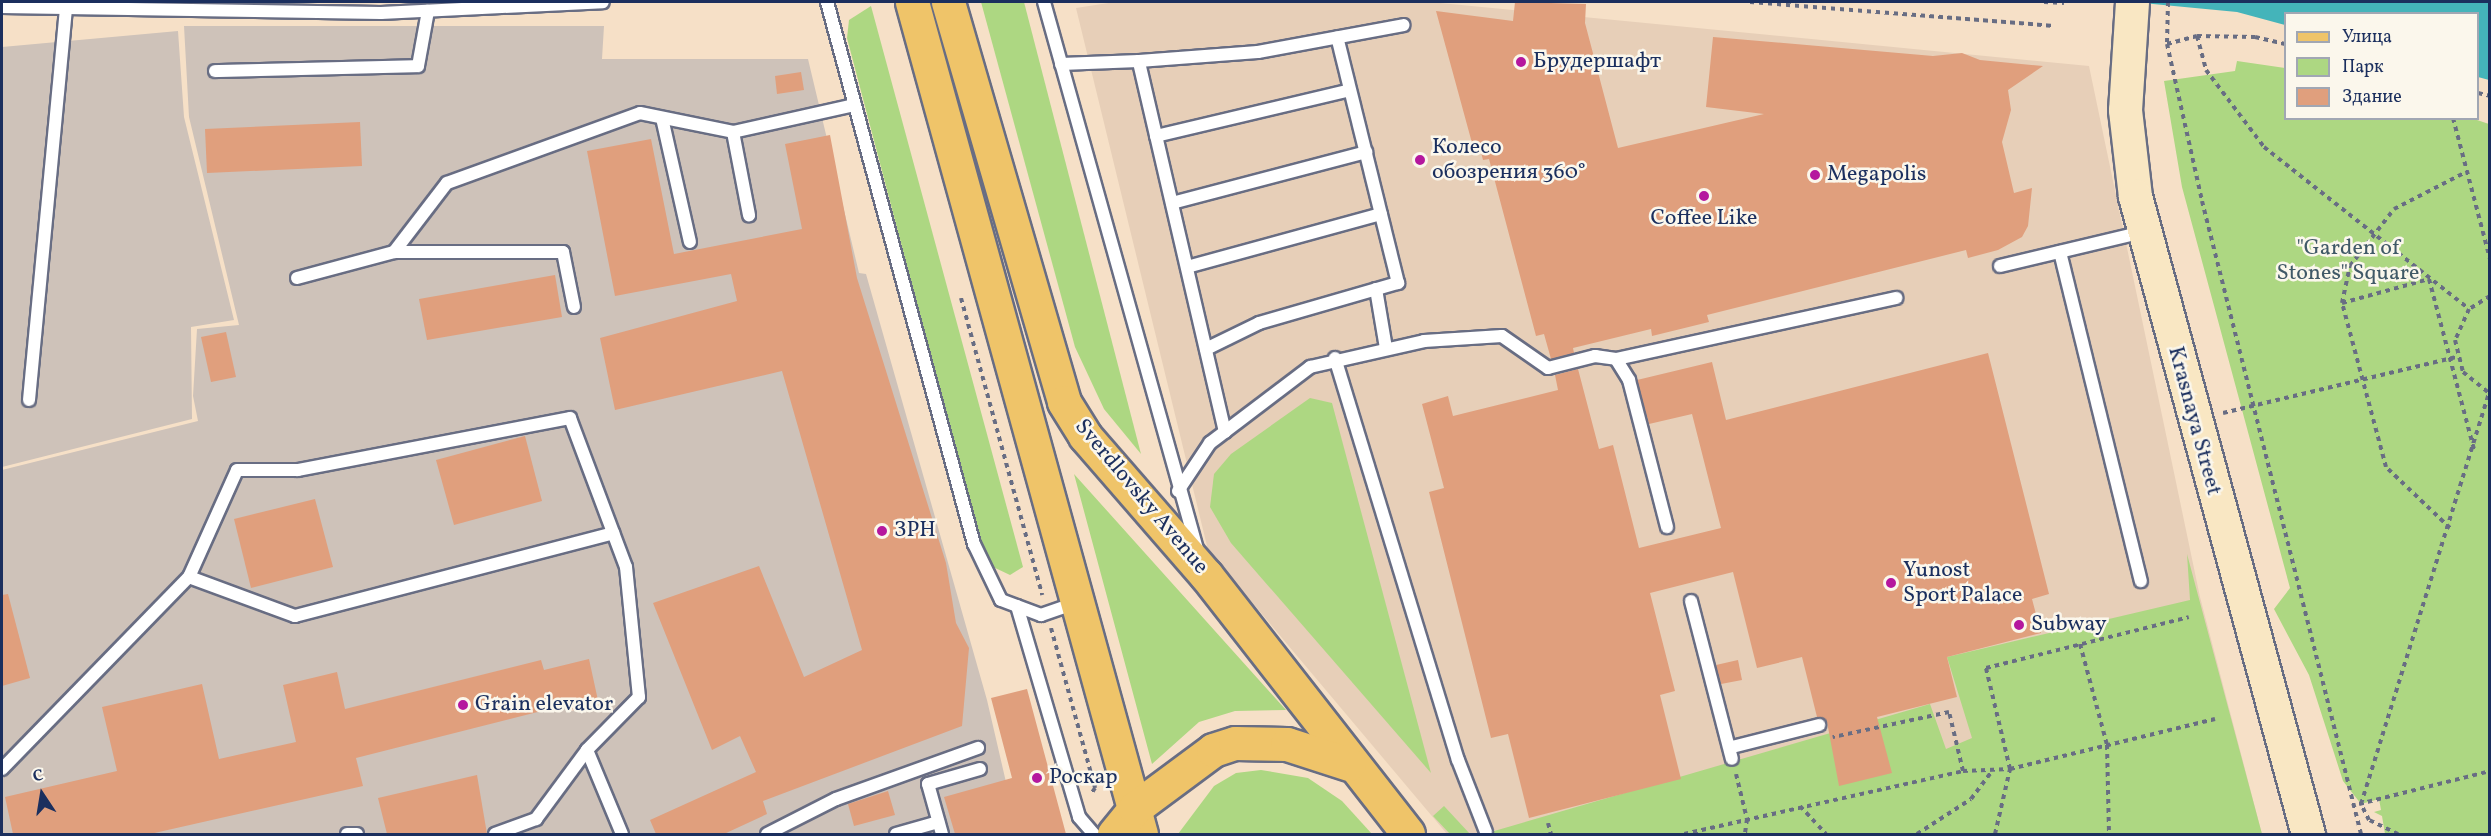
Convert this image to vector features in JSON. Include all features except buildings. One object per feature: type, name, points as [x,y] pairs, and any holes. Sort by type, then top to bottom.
[{"type":"main road","name":"Krasnaya Street","points":[[2132,2],[2126,140],[2144,232],[2193,419],[2308,834]]},
{"type":"main road","name":"Sverdlovsky Avenue","points":[[950,8],[1064,402],[1084,436],[1206,575],[1349,764],[1408,834]]},
{"type":"main road","points":[[915,13],[1061,609],[1138,821]]},
{"type":"main road","points":[[1114,834],[1138,821],[1213,750],[1235,743],[1287,744],[1349,764]]},
{"type":"lane","points":[[2,7],[428,11],[603,2]]},
{"type":"lane","points":[[827,2],[974,544],[1001,600],[1017,606],[1061,609]]},
{"type":"lane","points":[[1044,2],[1178,491],[1206,575]]},
{"type":"lane","points":[[29,400],[66,7]]},
{"type":"lane","points":[[215,71],[418,66],[428,11]]},
{"type":"lane","points":[[1061,64],[1258,52],[1404,25]]},
{"type":"lane","points":[[1206,350],[1259,323],[1398,282],[1337,37]]},
{"type":"lane","points":[[1139,61],[1225,432]]},
{"type":"lane","points":[[1156,136],[1350,90]]},
{"type":"lane","points":[[394,252],[447,183],[640,113],[733,132],[855,105]]},
{"type":"lane","points":[[662,118],[690,242]]},
{"type":"lane","points":[[733,132],[749,215]]},
{"type":"lane","points":[[1172,203],[1366,152]]},
{"type":"lane","points":[[1187,267],[1381,214]]},
{"type":"lane","points":[[2000,266],[2144,232]]},
{"type":"lane","points":[[297,278],[394,252],[563,252],[574,307]]},
{"type":"lane","points":[[2060,252],[2141,582]]},
{"type":"lane","points":[[1376,289],[1386,348]]},
{"type":"lane","points":[[1178,491],[1210,443],[1311,367],[1335,358],[1386,348],[1502,336],[1548,368],[1595,356],[1616,359],[1896,298]]},
{"type":"lane","points":[[1335,358],[1458,760],[1486,832]]},
{"type":"lane","points":[[1616,359],[1629,380],[1667,527]]},
{"type":"lane","points":[[2,769],[189,577],[237,470],[298,470],[570,418],[626,567],[639,697],[587,750],[536,819],[495,834]]},
{"type":"lane","points":[[189,577],[295,616],[613,533]]},
{"type":"lane","points":[[1691,602],[1732,753],[1819,725]]},
{"type":"lane","points":[[1017,606],[1079,817],[1094,834]]},
{"type":"lane","points":[[767,834],[836,799],[978,748]]},
{"type":"lane","points":[[587,750],[622,834]]},
{"type":"lane","points":[[942,834],[928,784],[980,769]]},
{"type":"lane","points":[[896,834],[938,822]]},
{"type":"lane","points":[[347,834],[357,834]]},
{"type":"path","points":[[1750,2],[2054,26]]},
{"type":"path","points":[[2044,2],[2064,3]]},
{"type":"path","points":[[2168,3],[2167,44],[2253,406],[2358,805],[2361,834]]},
{"type":"path","points":[[2167,44],[2197,36],[2254,37],[2284,44]]},
{"type":"path","points":[[2197,36],[2206,70],[2264,147],[2469,309]]},
{"type":"path","points":[[2453,120],[2490,259]]},
{"type":"path","points":[[2450,528],[2386,467],[2342,303],[2350,266],[2373,233],[2394,209],[2466,172]]},
{"type":"path","points":[[2342,303],[2429,279]]},
{"type":"path","points":[[2429,279],[2474,450]]},
{"type":"path","points":[[960,294],[1061,609],[1095,788],[1079,817]]},
{"type":"path","points":[[2358,805],[2450,528],[2489,394],[2474,385],[2457,357],[2460,323],[2469,309],[2490,296]]},
{"type":"path","points":[[2193,419],[2457,357]]},
{"type":"path","points":[[1995,834],[2010,769],[1986,668],[2189,617]]},
{"type":"path","points":[[2080,644],[2107,746],[2109,834]]},
{"type":"path","points":[[1824,739],[1949,712],[1963,771]]},
{"type":"path","points":[[1684,834],[1963,771],[2010,769],[2215,720]]},
{"type":"path","points":[[1732,753],[1747,819],[1745,834]]},
{"type":"path","points":[[1917,834],[1971,799],[1994,770]]},
{"type":"path","points":[[2358,805],[2490,771]]},
{"type":"path","points":[[2358,805],[2369,820],[2398,834]]},
{"type":"path","points":[[1800,806],[1826,834]]},
{"type":"path","points":[[1548,823],[1551,834]]},
{"type":"shaded area","points":[[1115,2],[1430,2],[2089,66],[2200,597],[2262,834],[1447,834],[1208,550],[1076,8]]},
{"type":"shaded area","points":[[184,26],[604,26],[602,59],[808,59],[859,273],[866,274],[987,700],[1018,834],[2,834],[2,470],[198,421],[193,396],[197,329],[239,325],[189,117]]},
{"type":"shaded area","points":[[178,31],[184,117],[234,320],[191,327],[192,419],[2,467],[2,47]]},
{"type":"green space","points":[[981,2],[1024,2],[1141,454],[1104,409],[1075,347]]},
{"type":"green space","points":[[871,6],[1023,567],[1010,575],[991,566],[976,528],[847,38],[849,20]]},
{"type":"green space","name":"\"Garden of Stones\" Square","points":[[2237,61],[2284,68],[2284,120],[2477,120],[2489,124],[2489,834],[2385,834],[2382,816],[2374,812],[2381,810],[2379,799],[2361,804],[2343,781],[2309,675],[2274,609],[2290,588],[2182,187],[2164,81],[2235,71]]},
{"type":"green space","points":[[1310,398],[1332,403],[1431,773],[1231,543],[1210,507],[1214,474],[1231,454]]},
{"type":"green space","points":[[1074,474],[1286,710],[1235,711],[1199,722],[1152,764]]},
{"type":"green space","points":[[2187,554],[2262,834],[1484,834],[1930,704],[1946,749],[1972,738],[1947,657],[2190,600]]},
{"type":"green space","points":[[1261,770],[1308,778],[1342,801],[1372,834],[1178,834],[1214,786],[1236,773]]},
{"type":"green space","points":[[1444,806],[1470,834],[1450,834],[1433,816]]},
{"type":"water","points":[[2132,2],[2489,2],[2489,80],[2479,77],[2479,12],[2284,12],[2284,25],[2237,12]]},
{"type":"place","name":"Брудершафт","points":[[1521,62]]},
{"type":"place","name":"Колесо обозрения 360°","points":[[1420,160]]},
{"type":"place","name":"Megapolis","points":[[1815,175]]},
{"type":"place","name":"Coffee Like","points":[[1704,196]]},
{"type":"place","name":"ЗРН","points":[[882,531]]},
{"type":"place","name":"Yunost Sport Palace","points":[[1891,583]]},
{"type":"place","name":"Subway","points":[[2019,625]]},
{"type":"place","name":"Grain elevator","points":[[463,705]]},
{"type":"place","name":"Роскар","points":[[1037,778]]}]
